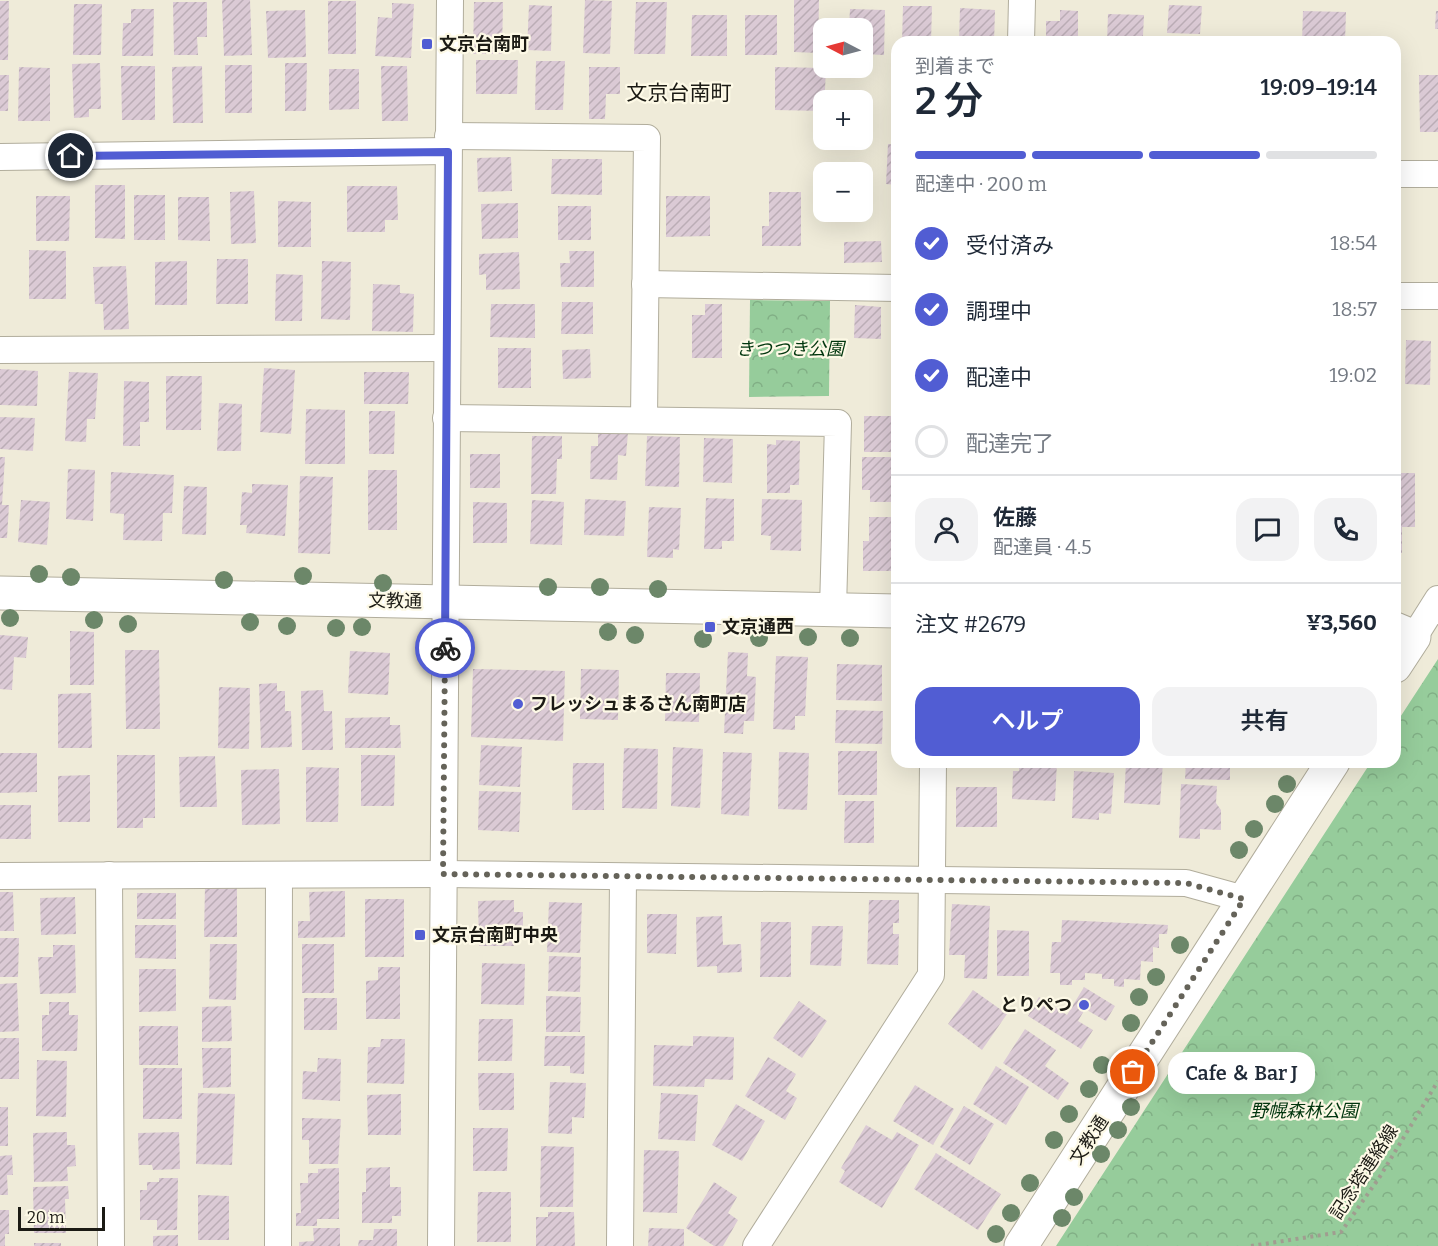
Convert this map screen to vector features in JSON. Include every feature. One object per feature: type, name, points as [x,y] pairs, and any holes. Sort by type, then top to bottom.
[{"type":"street","points":[[441,1246],[450,0]]},
{"type":"street","points":[[1021,36],[1022,0]]},
{"type":"street","points":[[0,157],[647,138],[644,420]]},
{"type":"street","points":[[1401,174],[1438,174]]},
{"type":"street","points":[[645,284],[891,288]]},
{"type":"street","points":[[1401,296],[1438,296]]},
{"type":"street","points":[[0,350],[447,348]]},
{"type":"street","points":[[446,418],[838,423],[834,609]]},
{"type":"street","name":"文教通","points":[[0,593],[891,610]]},
{"type":"street","points":[[1404,633],[1438,599]]},
{"type":"street","points":[[756,1246],[931,975],[933,768]]},
{"type":"street","name":"文教通","points":[[1021,1246],[1329,768]]},
{"type":"street","points":[[0,876],[443,874],[1186,883],[1244,899]]},
{"type":"street","points":[[109,875],[111,1246]]},
{"type":"street","points":[[278,1246],[279,875]]},
{"type":"street","points":[[620,1246],[623,877]]},
{"type":"path","name":"記念塔連絡線","points":[[1251,1246],[1341,1232],[1378,1178],[1438,1081]]},
{"type":"green space","name":"きつつき公園","points":[[750,300],[830,301],[829,396],[749,397]]},
{"type":"green space","name":"野幌森林公園","points":[[1438,659],[1438,1246],[1056,1246],[1367,768],[1401,768],[1401,716]]},
{"type":"building","points":[[222,0],[250,0],[252,55],[224,56]]},
{"type":"building","points":[[585,0],[612,1],[610,54],[583,53]]},
{"type":"building","points":[[794,0],[819,0],[819,18],[813,18],[813,53],[794,52]]},
{"type":"building","points":[[0,1],[9,1],[8,60],[0,60]]},
{"type":"building","points":[[328,1],[356,1],[356,54],[328,54]]},
{"type":"building","points":[[173,2],[207,2],[207,37],[197,37],[198,55],[174,55]]},
{"type":"building","points":[[474,2],[503,2],[502,54],[473,54]]},
{"type":"building","points":[[636,2],[667,2],[665,54],[634,54]]},
{"type":"building","points":[[392,3],[414,4],[411,58],[375,56],[378,17],[392,18]]},
{"type":"building","points":[[74,4],[102,4],[101,55],[73,55]]},
{"type":"building","points":[[529,5],[552,6],[551,51],[527,50]]},
{"type":"building","points":[[1169,5],[1202,6],[1200,34],[1167,33]]},
{"type":"building","points":[[903,6],[932,6],[931,36],[902,36]]},
{"type":"building","points":[[960,8],[995,10],[994,36],[959,36]]},
{"type":"building","points":[[131,9],[154,9],[153,56],[122,56],[123,23],[131,23]]},
{"type":"building","points":[[850,9],[885,10],[884,55],[873,54],[873,18],[850,18]]},
{"type":"building","points":[[305,10],[306,57],[268,58],[266,11]]},
{"type":"building","points":[[1060,10],[1078,11],[1078,36],[1046,36],[1046,21],[1060,21]]},
{"type":"building","points":[[1303,11],[1346,12],[1345,36],[1302,36]]},
{"type":"building","points":[[1436,11],[1438,11],[1438,29],[1435,29]]},
{"type":"building","points":[[1108,14],[1144,15],[1143,36],[1107,36]]},
{"type":"building","points":[[692,15],[727,15],[727,56],[691,56]]},
{"type":"building","points":[[745,15],[777,15],[777,55],[745,55]]},
{"type":"building","points":[[476,60],[518,60],[517,94],[476,94]]},
{"type":"building","points":[[536,61],[565,61],[563,110],[535,110]]},
{"type":"building","points":[[100,63],[101,109],[89,109],[89,117],[74,118],[72,64]]},
{"type":"building","points":[[285,63],[307,63],[306,111],[285,111]]},
{"type":"building","points":[[225,65],[252,65],[252,113],[225,113]]},
{"type":"building","points":[[121,66],[155,66],[155,120],[122,120]]},
{"type":"building","points":[[202,66],[203,123],[173,123],[172,67]]},
{"type":"building","points":[[381,66],[407,66],[408,121],[382,121]]},
{"type":"building","points":[[19,67],[50,68],[50,121],[18,121]]},
{"type":"building","points":[[589,67],[620,67],[620,94],[606,94],[605,119],[589,119]]},
{"type":"building","points":[[775,67],[813,68],[813,78],[826,78],[825,90],[813,90],[813,111],[775,110]]},
{"type":"building","points":[[329,69],[359,69],[359,109],[329,110]]},
{"type":"building","points":[[0,75],[9,75],[8,111],[0,111]]},
{"type":"building","points":[[1419,75],[1438,75],[1438,132],[1420,132]]},
{"type":"building","points":[[888,144],[891,144],[891,184],[886,184]]},
{"type":"building","points":[[511,157],[512,191],[478,192],[477,158]]},
{"type":"building","points":[[552,159],[602,159],[602,195],[551,194]]},
{"type":"building","points":[[95,185],[125,185],[125,239],[95,238]]},
{"type":"building","points":[[347,186],[397,186],[398,220],[385,220],[385,232],[347,232]]},
{"type":"building","points":[[254,191],[256,243],[231,244],[230,192]]},
{"type":"building","points":[[769,192],[801,192],[801,246],[762,246],[762,226],[769,226]]},
{"type":"building","points":[[134,195],[165,195],[165,240],[134,240]]},
{"type":"building","points":[[36,196],[70,196],[69,241],[36,241]]},
{"type":"building","points":[[666,196],[710,196],[710,236],[666,237]]},
{"type":"building","points":[[178,197],[209,197],[210,241],[178,240]]},
{"type":"building","points":[[278,201],[311,202],[311,247],[278,247]]},
{"type":"building","points":[[518,203],[518,238],[482,239],[481,204]]},
{"type":"building","points":[[558,206],[591,206],[591,240],[558,240]]},
{"type":"building","points":[[881,241],[882,262],[844,263],[844,242]]},
{"type":"building","points":[[29,250],[66,251],[66,299],[29,299]]},
{"type":"building","points":[[569,251],[594,251],[594,287],[561,287],[560,263],[570,263]]},
{"type":"building","points":[[519,252],[520,289],[486,290],[486,274],[479,275],[479,254]]},
{"type":"building","points":[[217,259],[248,259],[248,304],[216,304]]},
{"type":"building","points":[[187,261],[187,305],[155,305],[155,262]]},
{"type":"building","points":[[322,261],[351,262],[350,320],[321,319]]},
{"type":"building","points":[[126,266],[129,329],[104,330],[103,304],[95,304],[93,267]]},
{"type":"building","points":[[276,274],[303,275],[302,321],[275,321]]},
{"type":"building","points":[[373,284],[400,285],[400,293],[414,294],[413,332],[372,331]]},
{"type":"building","points":[[562,302],[593,302],[593,334],[561,334]]},
{"type":"building","points":[[491,304],[535,304],[535,338],[490,337]]},
{"type":"building","points":[[705,304],[722,304],[722,358],[692,358],[692,315],[705,315]]},
{"type":"building","points":[[855,305],[881,307],[881,339],[854,338]]},
{"type":"building","points":[[1406,340],[1431,341],[1430,385],[1405,384]]},
{"type":"building","points":[[498,348],[531,348],[531,388],[498,388]]},
{"type":"building","points":[[590,349],[591,378],[563,379],[562,350]]},
{"type":"building","points":[[264,368],[295,370],[291,434],[260,432]]},
{"type":"building","points":[[0,369],[38,371],[37,406],[0,405]]},
{"type":"building","points":[[69,372],[98,373],[95,419],[87,419],[86,442],[65,441]]},
{"type":"building","points":[[364,372],[409,372],[408,404],[364,404]]},
{"type":"building","points":[[166,376],[202,376],[201,430],[166,430]]},
{"type":"building","points":[[124,381],[149,382],[149,422],[140,422],[140,446],[123,446]]},
{"type":"building","points":[[219,403],[242,404],[241,451],[217,451]]},
{"type":"building","points":[[306,409],[345,410],[345,464],[305,464]]},
{"type":"building","points":[[369,411],[395,411],[394,454],[369,454]]},
{"type":"building","points":[[864,416],[891,416],[891,452],[864,452]]},
{"type":"building","points":[[0,417],[35,418],[33,451],[0,449]]},
{"type":"building","points":[[598,432],[628,433],[626,456],[618,455],[617,480],[590,479],[591,446],[598,446]]},
{"type":"building","points":[[532,436],[562,436],[562,459],[557,459],[556,494],[531,494]]},
{"type":"building","points":[[647,436],[680,437],[679,487],[645,486]]},
{"type":"building","points":[[704,438],[733,439],[732,483],[703,482]]},
{"type":"building","points":[[776,440],[800,441],[799,485],[790,485],[790,493],[767,493],[767,444],[776,445]]},
{"type":"building","points":[[470,454],[500,454],[500,488],[470,488]]},
{"type":"building","points":[[0,457],[5,457],[2,505],[9,505],[7,538],[0,538]]},
{"type":"building","points":[[862,457],[891,457],[891,502],[870,502],[870,490],[862,490]]},
{"type":"building","points":[[68,469],[95,470],[93,521],[66,519]]},
{"type":"building","points":[[368,470],[397,470],[397,530],[368,530]]},
{"type":"building","points":[[111,472],[174,475],[172,513],[163,513],[162,541],[123,540],[124,514],[110,513]]},
{"type":"building","points":[[1401,473],[1415,473],[1415,527],[1402,527],[1402,553]]},
{"type":"building","points":[[300,476],[333,477],[330,554],[298,553]]},
{"type":"building","points":[[252,484],[288,485],[285,536],[246,533],[247,525],[240,525],[242,492],[252,493]]},
{"type":"building","points":[[184,486],[207,487],[206,535],[182,534]]},
{"type":"building","points":[[706,498],[734,499],[734,541],[722,541],[722,549],[704,549]]},
{"type":"building","points":[[585,499],[626,501],[624,536],[584,535]]},
{"type":"building","points":[[762,499],[802,500],[801,551],[770,550],[771,536],[761,535]]},
{"type":"building","points":[[21,500],[50,502],[47,545],[18,542]]},
{"type":"building","points":[[532,500],[564,502],[562,545],[530,544]]},
{"type":"building","points":[[473,502],[507,503],[507,543],[473,543]]},
{"type":"building","points":[[649,507],[681,508],[679,550],[673,549],[673,558],[647,557]]},
{"type":"building","points":[[869,517],[891,517],[891,571],[863,571],[863,541],[869,541]]},
{"type":"building","points":[[70,631],[94,632],[94,685],[70,685]]},
{"type":"building","points":[[0,635],[28,637],[26,658],[14,657],[12,690],[0,689]]},
{"type":"building","points":[[125,650],[159,650],[160,729],[126,729]]},
{"type":"building","points":[[350,651],[390,653],[388,695],[348,693]]},
{"type":"building","points":[[728,652],[748,653],[747,676],[756,677],[754,721],[744,721],[743,734],[724,733]]},
{"type":"building","points":[[776,656],[808,657],[805,716],[795,716],[795,730],[773,729]]},
{"type":"building","points":[[837,664],[882,665],[882,701],[836,700]]},
{"type":"building","name":"フレッシュまるさん南町店","points":[[473,669],[565,671],[563,741],[471,737]]},
{"type":"building","points":[[581,669],[619,670],[618,720],[580,719]]},
{"type":"building","points":[[666,673],[700,673],[699,722],[665,721]]},
{"type":"building","points":[[277,683],[277,691],[285,691],[285,711],[291,711],[292,747],[261,748],[259,684]]},
{"type":"building","points":[[219,687],[250,688],[249,749],[218,748]]},
{"type":"building","points":[[323,690],[324,711],[332,711],[333,750],[302,750],[301,691]]},
{"type":"building","points":[[91,693],[92,748],[58,748],[58,694]]},
{"type":"building","points":[[836,710],[883,711],[882,744],[835,743]]},
{"type":"building","points":[[390,717],[390,725],[400,725],[401,748],[345,748],[345,718]]},
{"type":"building","points":[[481,745],[522,747],[520,787],[479,785]]},
{"type":"building","points":[[673,747],[703,749],[700,808],[671,806]]},
{"type":"building","points":[[624,748],[658,749],[657,809],[622,808]]},
{"type":"building","points":[[838,751],[877,751],[877,795],[838,795]]},
{"type":"building","points":[[723,752],[752,753],[749,816],[721,814]]},
{"type":"building","points":[[779,752],[809,753],[807,810],[778,809]]},
{"type":"building","points":[[0,753],[37,753],[37,792],[0,793]]},
{"type":"building","points":[[117,755],[155,755],[155,818],[143,818],[143,828],[117,828]]},
{"type":"building","points":[[361,755],[395,755],[394,806],[361,806]]},
{"type":"building","points":[[215,756],[217,807],[180,807],[179,757]]},
{"type":"building","points":[[573,763],[604,763],[604,810],[572,810]]},
{"type":"building","points":[[306,767],[339,768],[338,822],[306,822]]},
{"type":"building","points":[[1019,768],[1057,768],[1055,801],[1012,799],[1013,771],[1019,771]]},
{"type":"building","points":[[1126,768],[1163,768],[1160,805],[1124,803]]},
{"type":"building","points":[[1186,768],[1230,768],[1230,780],[1185,779]]},
{"type":"building","points":[[279,769],[280,824],[242,825],[241,770]]},
{"type":"building","points":[[1074,771],[1114,773],[1111,814],[1099,813],[1099,820],[1072,818]]},
{"type":"building","points":[[90,775],[90,822],[58,822],[58,776]]},
{"type":"building","points":[[1181,784],[1217,786],[1216,803],[1221,810],[1221,830],[1200,829],[1200,839],[1179,838]]},
{"type":"building","points":[[956,787],[997,787],[997,827],[956,827]]},
{"type":"building","points":[[479,791],[521,792],[519,832],[478,830]]},
{"type":"building","points":[[845,801],[874,801],[874,843],[844,843]]},
{"type":"building","points":[[0,805],[31,805],[31,839],[0,839]]},
{"type":"building","points":[[205,886],[237,886],[237,937],[204,937]]},
{"type":"building","points":[[345,891],[345,937],[298,938],[298,921],[310,921],[309,892]]},
{"type":"building","points":[[0,892],[13,892],[14,931],[0,931]]},
{"type":"building","points":[[137,893],[176,893],[176,919],[137,919]]},
{"type":"building","points":[[75,897],[76,934],[41,935],[40,898]]},
{"type":"building","points":[[365,899],[404,899],[404,957],[365,957]]},
{"type":"building","points":[[514,900],[514,912],[523,912],[523,936],[514,936],[514,946],[479,946],[478,901]]},
{"type":"building","points":[[869,900],[899,900],[899,923],[893,923],[893,934],[899,934],[898,965],[867,964]]},
{"type":"building","points":[[549,902],[582,903],[580,953],[547,952]]},
{"type":"building","points":[[952,904],[990,906],[987,979],[964,978],[965,955],[949,955]]},
{"type":"building","points":[[647,914],[677,914],[676,954],[647,953]]},
{"type":"building","points":[[722,916],[723,945],[741,944],[742,972],[717,973],[717,966],[697,967],[696,917]]},
{"type":"building","points":[[1062,920],[1168,925],[1167,934],[1159,934],[1159,948],[1153,947],[1153,962],[1141,961],[1140,980],[1124,979],[1124,987],[1114,986],[1114,979],[1102,979],[1102,974],[1085,973],[1085,980],[1072,980],[1072,985],[1060,985],[1060,973],[1050,973],[1052,942],[1061,942]]},
{"type":"building","points":[[761,922],[791,922],[791,977],[760,977]]},
{"type":"building","points":[[135,925],[176,925],[176,959],[135,958]]},
{"type":"building","points":[[812,926],[843,926],[841,966],[810,965]]},
{"type":"building","points":[[997,930],[1029,931],[1029,976],[997,976]]},
{"type":"building","points":[[0,938],[19,938],[18,977],[0,977]]},
{"type":"building","points":[[210,944],[237,944],[236,1000],[209,999]]},
{"type":"building","points":[[302,944],[334,944],[334,993],[302,993]]},
{"type":"building","points":[[53,945],[75,945],[76,993],[40,994],[38,957],[53,957]]},
{"type":"building","points":[[549,956],[581,957],[580,992],[548,991]]},
{"type":"building","points":[[482,963],[525,964],[524,1005],[481,1004]]},
{"type":"building","points":[[378,967],[400,967],[400,1019],[366,1019],[366,981],[378,980]]},
{"type":"building","points":[[139,969],[176,969],[176,1011],[139,1012]]},
{"type":"building","points":[[17,983],[19,1031],[0,1032],[0,984]]},
{"type":"building","points":[[1084,987],[1115,1006],[1106,1021],[1085,1009],[1078,1021],[1093,1030],[1081,1049],[1028,1016],[1039,997],[1067,1015]]},
{"type":"building","points":[[973,990],[1007,1014],[982,1050],[948,1024]]},
{"type":"building","points":[[546,996],[581,997],[580,1032],[546,1032]]},
{"type":"building","points":[[304,998],[337,998],[337,1030],[304,1030]]},
{"type":"building","points":[[799,1001],[827,1021],[802,1058],[773,1038]]},
{"type":"building","points":[[49,1002],[69,1002],[69,1015],[78,1015],[77,1051],[42,1051],[42,1015],[49,1015]]},
{"type":"building","points":[[231,1006],[232,1041],[202,1042],[202,1007]]},
{"type":"building","points":[[479,1019],[513,1019],[512,1061],[478,1061]]},
{"type":"building","points":[[139,1026],[178,1026],[178,1065],[139,1065]]},
{"type":"building","points":[[1025,1029],[1056,1050],[1045,1066],[1069,1083],[1058,1100],[1003,1063]]},
{"type":"building","points":[[545,1036],[585,1036],[584,1074],[570,1073],[570,1066],[544,1066]]},
{"type":"building","points":[[693,1036],[734,1037],[733,1080],[705,1079],[704,1087],[653,1086],[654,1045],[693,1046]]},
{"type":"building","points":[[0,1038],[19,1038],[19,1079],[0,1079]]},
{"type":"building","points":[[381,1039],[405,1039],[404,1084],[367,1083],[368,1047],[380,1047]]},
{"type":"building","points":[[202,1048],[231,1048],[231,1087],[203,1088]]},
{"type":"building","points":[[768,1057],[796,1074],[786,1091],[797,1098],[785,1120],[745,1096]]},
{"type":"building","points":[[318,1058],[341,1059],[340,1101],[302,1099],[303,1071],[317,1072]]},
{"type":"building","points":[[37,1060],[67,1061],[66,1117],[36,1116]]},
{"type":"building","points":[[996,1066],[1029,1087],[1006,1125],[973,1104]]},
{"type":"building","points":[[143,1068],[182,1068],[182,1119],[143,1119]]},
{"type":"building","points":[[478,1073],[514,1073],[514,1110],[479,1110]]},
{"type":"building","points":[[550,1082],[586,1083],[584,1118],[572,1117],[572,1134],[548,1133]]},
{"type":"building","points":[[915,1085],[954,1109],[933,1145],[893,1121]]},
{"type":"building","points":[[198,1093],[235,1094],[232,1165],[196,1164]]},
{"type":"building","points":[[661,1093],[698,1095],[695,1141],[658,1139]]},
{"type":"building","points":[[401,1094],[401,1135],[368,1135],[367,1095]]},
{"type":"building","points":[[736,1104],[765,1121],[742,1161],[712,1145]]},
{"type":"building","points":[[964,1106],[994,1124],[970,1165],[940,1147]]},
{"type":"building","points":[[0,1107],[8,1107],[8,1146],[0,1146]]},
{"type":"building","points":[[302,1118],[341,1119],[338,1164],[309,1164],[309,1140],[302,1140]]},
{"type":"building","points":[[866,1125],[892,1140],[897,1132],[919,1145],[882,1208],[839,1182],[845,1171],[841,1168]]},
{"type":"building","points":[[473,1128],[508,1128],[507,1171],[473,1171]]},
{"type":"building","points":[[67,1132],[67,1145],[75,1145],[76,1166],[67,1167],[68,1181],[34,1182],[33,1133]]},
{"type":"building","points":[[179,1132],[180,1169],[153,1170],[152,1165],[139,1165],[138,1133]]},
{"type":"building","points":[[541,1146],[574,1147],[573,1207],[540,1207]]},
{"type":"building","points":[[644,1150],[679,1151],[677,1213],[643,1212]]},
{"type":"building","points":[[936,1153],[1001,1194],[978,1230],[914,1189]]},
{"type":"building","points":[[12,1155],[13,1175],[7,1175],[8,1195],[0,1195],[0,1156]]},
{"type":"building","points":[[390,1167],[390,1187],[401,1187],[401,1216],[392,1216],[392,1223],[362,1223],[362,1192],[366,1192],[366,1168]]},
{"type":"building","points":[[339,1168],[339,1219],[317,1219],[317,1226],[296,1226],[296,1213],[301,1213],[300,1183],[308,1183],[308,1173],[318,1173],[318,1169]]},
{"type":"building","points":[[159,1178],[178,1178],[177,1230],[157,1230],[157,1220],[140,1220],[140,1190],[147,1190],[147,1182],[159,1182]]},
{"type":"building","points":[[714,1182],[737,1197],[728,1213],[738,1220],[723,1246],[714,1246],[686,1228]]},
{"type":"building","points":[[68,1186],[69,1199],[65,1199],[66,1233],[34,1233],[33,1187]]},
{"type":"building","points":[[478,1192],[511,1192],[511,1242],[477,1242]]},
{"type":"building","points":[[198,1195],[229,1196],[229,1240],[198,1240]]},
{"type":"building","points":[[0,1210],[9,1210],[9,1234],[5,1234],[5,1246],[0,1246]]},
{"type":"building","points":[[548,1212],[574,1212],[575,1246],[536,1246],[536,1217],[548,1217]]},
{"type":"building","points":[[313,1228],[340,1228],[340,1246],[299,1246],[299,1242],[314,1241]]},
{"type":"building","points":[[649,1228],[684,1229],[684,1246],[648,1246]]},
{"type":"building","points":[[374,1229],[397,1229],[397,1246],[358,1246],[359,1240],[373,1240]]},
{"type":"building","points":[[178,1235],[178,1246],[153,1246],[153,1236]]},
{"type":"building","points":[[34,1243],[61,1243],[61,1246],[34,1246]]},
{"type":"way so far","points":[[445,648],[443,874],[1186,883],[1244,899],[1133,1072]]},
{"type":"place","name":"文京台南町","points":[[427,44]]},
{"type":"place","name":"文京通西","points":[[710,627]]},
{"type":"place","name":"フレッシュまるさん南町店","points":[[518,704]]},
{"type":"place","name":"文京台南町中央","points":[[420,935]]},
{"type":"place","name":"とりぺつ","points":[[1084,1005]]},
{"type":"place","name":"Cafe ＆ Bar J","points":[[1133,1072]]},
{"type":"district","name":"文京台南町","points":[[679,93]]},
{"type":"route","points":[[71,156],[448,152],[445,648]]}]
